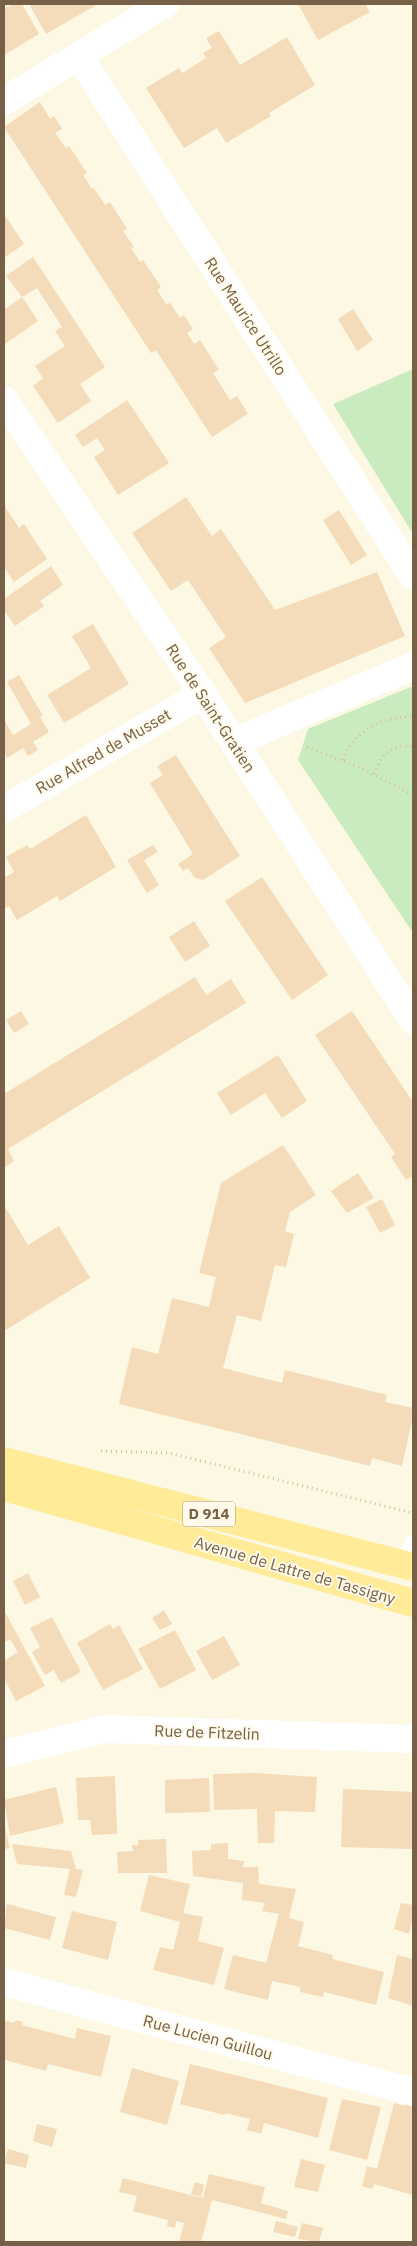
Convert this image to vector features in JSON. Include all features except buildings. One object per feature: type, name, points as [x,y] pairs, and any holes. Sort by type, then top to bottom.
[{"type":"main road","name":"Avenue de Lattre de Tassigny","points":[[4,1461],[410,1558]]},
{"type":"main road","name":"Avenue de Lattre de Tassigny","points":[[4,1487],[413,1603]]},
{"type":"street","points":[[4,101],[165,4]]},
{"type":"street","name":"Rue Maurice Utrillo","points":[[79,56],[413,576]]},
{"type":"street","name":"Rue de Saint-Gratien","points":[[4,400],[203,694],[413,1020]]},
{"type":"street","points":[[234,742],[413,666]]},
{"type":"street","name":"Rue Alfred de Musset","points":[[4,809],[203,694]]},
{"type":"street","name":"Rue de Fitzelin","points":[[4,1754],[105,1729],[413,1739]]},
{"type":"street","name":"Rue Lucien Guillou","points":[[4,1982],[413,2092]]},
{"type":"path","points":[[343,760],[361,734],[377,722],[396,716],[413,717]]},
{"type":"path","points":[[302,746],[343,760],[413,795]]},
{"type":"path","points":[[374,774],[383,756],[391,750],[401,746],[413,747]]},
{"type":"path","points":[[94,1451],[169,1453],[413,1513]]},
{"type":"green space","points":[[413,369],[413,534],[333,404]]},
{"type":"green space","points":[[413,686],[413,933],[298,760],[308,729]]}]
